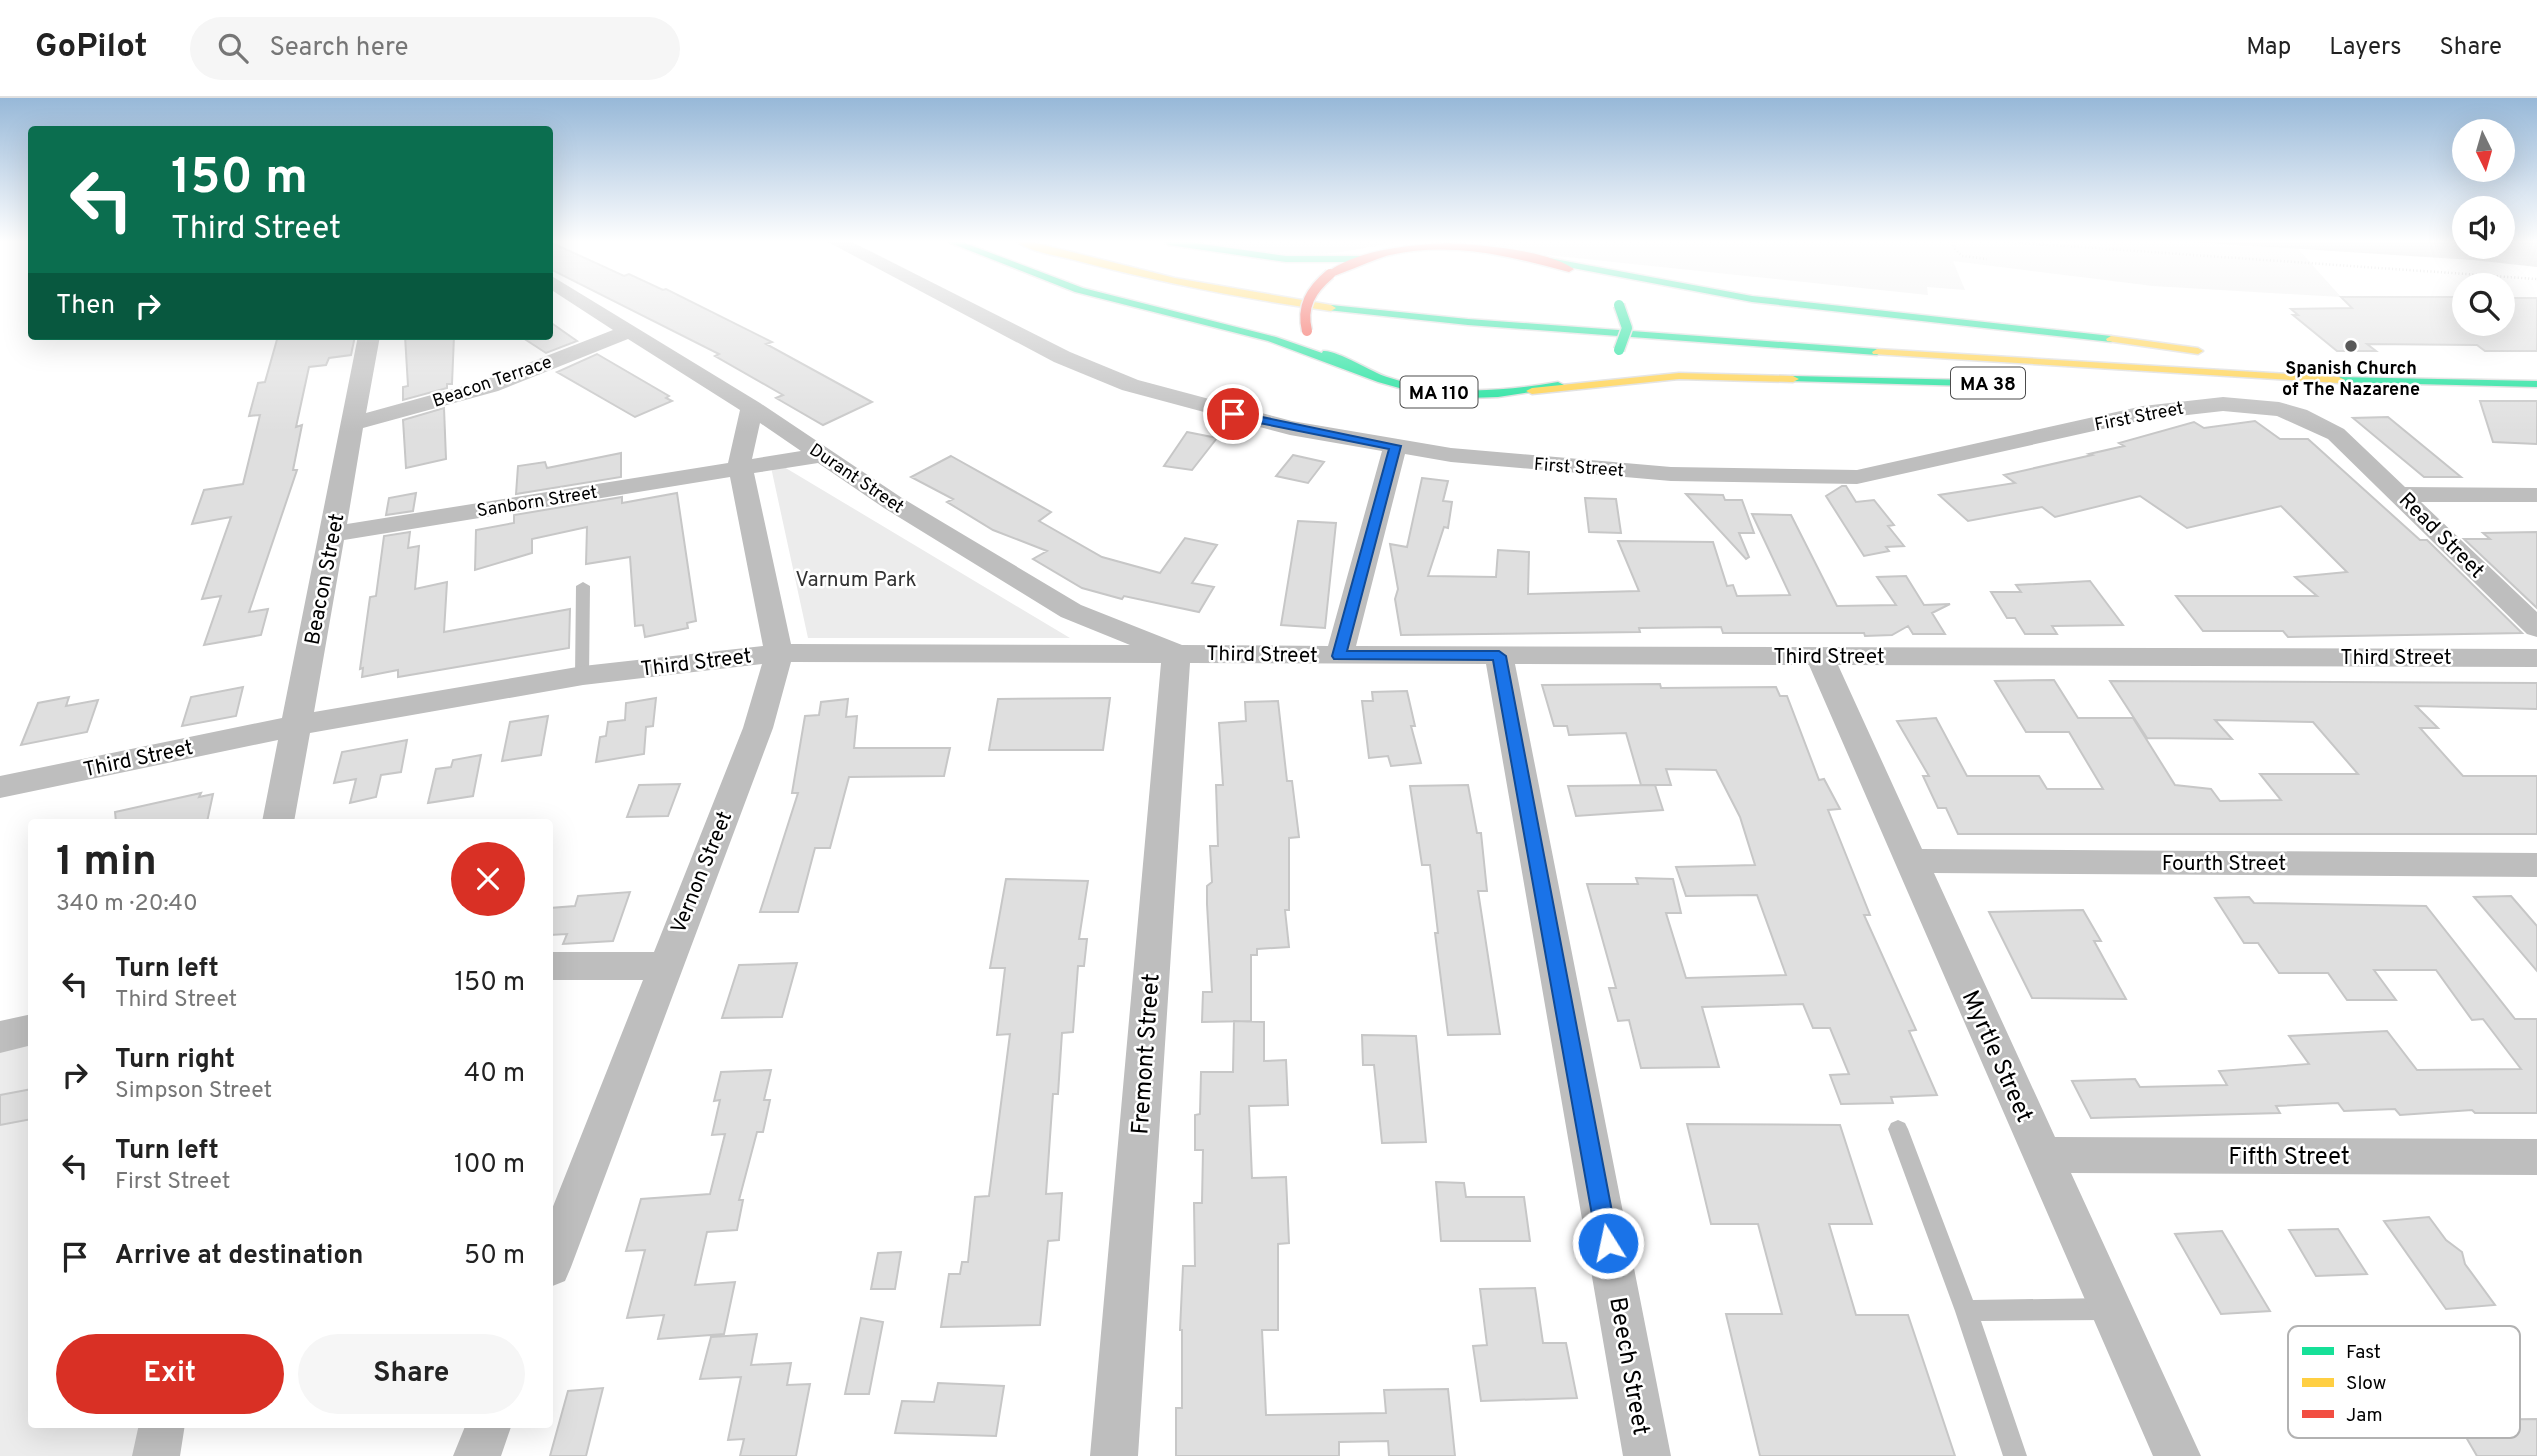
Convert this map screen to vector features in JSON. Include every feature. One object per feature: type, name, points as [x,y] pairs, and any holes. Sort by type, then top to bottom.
[{"type":"main road","name":"MA 110","points":[[1140,305],[1272,339],[1388,382],[1435,392],[1485,395],[1532,391],[1577,379],[1610,359],[1627,328],[1616,305]]},
{"type":"main road","points":[[1303,305],[1303,320],[1307,331],[1322,350],[1349,368]]},
{"type":"main road","points":[[1311,305],[1375,314],[2133,370],[2444,384]]},
{"type":"main road","points":[[1407,305],[2149,359],[2329,366],[2537,368]]},
{"type":"main road","points":[[1811,305],[2084,335],[2221,354]]},
{"type":"main road","points":[[2258,358],[2329,366]]},
{"type":"main road","name":"MA 38","points":[[1532,391],[1679,376],[1987,383]]},
{"type":"main road","points":[[2190,388],[2537,384]]},
{"type":"street","name":"Durant Street","points":[[589,305],[752,408],[893,503],[1070,611],[1176,653]]},
{"type":"street","name":"First Street","points":[[961,305],[1062,357],[1130,386],[1280,426],[1395,446],[1539,464],[1671,474],[1781,478],[1857,477],[2143,413],[2188,406],[2242,404],[2299,415],[2346,443]]},
{"type":"street","name":"Beacon Terrace","points":[[352,425],[489,386],[630,331]]},
{"type":"street","name":"Beacon Street","points":[[279,819],[368,340]]},
{"type":"street","name":"Vernon Street","points":[[553,1259],[758,728],[779,653],[761,577],[741,468],[740,456],[752,408]]},
{"type":"street","name":"Read Street","points":[[2346,443],[2537,628]]},
{"type":"street","points":[[1339,656],[1395,446]]},
{"type":"street","points":[[741,468],[822,455]]},
{"type":"street","name":"Sanborn Street","points":[[333,534],[741,468]]},
{"type":"street","points":[[2401,494],[2537,495]]},
{"type":"street","name":"Third Street","points":[[0,787],[297,725],[582,677],[697,660],[779,653],[2537,657]]},
{"type":"street","name":"Fremont Street","points":[[1114,1456],[1176,653]]},
{"type":"street","name":"Myrtle Street","points":[[1819,655],[2176,1456]]},
{"type":"street","name":"Beech Street","points":[[1499,656],[1647,1456]]},
{"type":"street","name":"Fourth Street","points":[[1911,860],[2537,865]]},
{"type":"street","points":[[553,966],[664,966]]},
{"type":"street","points":[[0,1037],[28,1030]]},
{"type":"street","name":"Fifth Street","points":[[2042,1155],[2537,1157]]},
{"type":"street","points":[[156,1456],[161,1428]]},
{"type":"street","points":[[477,1456],[488,1428]]},
{"type":"lane","points":[[582,677],[583,586]]},
{"type":"lane","points":[[1898,1129],[1966,1311],[2015,1456]]},
{"type":"lane","points":[[1966,1311],[2111,1309]]},
{"type":"green space","name":"Varnum Park","points":[[769,458],[1070,638],[808,638]]},
{"type":"green space","points":[[28,1030],[28,1428],[164,1428],[159,1456],[0,1456],[0,1037]]},
{"type":"building","points":[[622,305],[699,305],[772,342],[766,344],[872,402],[823,425],[776,398],[783,395],[715,356],[719,354]]},
{"type":"building","points":[[2349,305],[2452,305],[2452,336],[2515,336],[2515,305],[2537,305],[2537,351],[2485,351],[2477,345],[2367,344],[2376,351],[2337,351],[2293,315],[2298,315],[2291,309],[2352,308]]},
{"type":"building","points":[[553,324],[577,341],[546,353],[526,340],[553,340]]},
{"type":"building","points":[[277,340],[354,340],[351,355],[329,358],[326,365],[309,367],[296,427],[302,425],[293,470],[297,470],[249,612],[268,609],[261,635],[204,645],[221,596],[202,599],[231,517],[192,524],[204,490],[243,484],[260,415],[249,416],[258,383],[265,382]]},
{"type":"building","points":[[405,340],[454,340],[452,384],[447,384],[447,388],[403,400],[403,387],[408,386]]},
{"type":"building","points":[[597,354],[669,396],[666,398],[672,401],[635,417],[557,372]]},
{"type":"building","points":[[2480,401],[2537,401],[2537,444],[2493,442]]},
{"type":"building","points":[[444,408],[446,459],[406,468],[403,420]]},
{"type":"building","points":[[2388,417],[2461,477],[2424,477],[2353,418]]},
{"type":"building","points":[[2255,421],[2280,439],[2308,439],[2420,540],[2427,540],[2522,633],[2288,637],[2283,631],[2203,631],[2176,596],[2317,596],[2295,577],[2347,572],[2281,506],[2187,528],[2140,496],[2055,517],[2042,507],[1968,521],[1939,495],[2015,483],[2004,475],[2092,455],[2089,454],[2124,446],[2119,443],[2194,422],[2204,428]]},
{"type":"building","points":[[1187,432],[1217,438],[1192,470],[1164,466]]},
{"type":"building","points":[[621,453],[621,477],[516,494],[518,466],[545,462],[547,468]]},
{"type":"building","points":[[1293,455],[1324,462],[1308,483],[1276,476]]},
{"type":"building","points":[[951,456],[1051,512],[1039,521],[1102,557],[1160,573],[1185,538],[1217,545],[1192,583],[1214,587],[1199,612],[1124,596],[1122,599],[1082,588],[1033,559],[1047,551],[993,530],[947,502],[953,499],[911,477]]},
{"type":"building","points":[[1422,478],[1448,481],[1443,501],[1452,502],[1448,528],[1444,527],[1428,576],[1496,577],[1498,550],[1529,552],[1528,594],[1639,591],[1618,541],[1713,542],[1727,586],[1733,585],[1737,596],[1790,595],[1752,514],[1791,515],[1837,606],[1896,605],[1877,577],[1906,576],[1924,605],[1950,604],[1932,613],[1945,634],[1913,634],[1908,626],[1892,635],[1865,636],[1864,633],[1723,633],[1721,627],[1639,628],[1640,632],[1401,635],[1395,599],[1398,589],[1390,544],[1407,547]]},
{"type":"building","points":[[1846,486],[1856,502],[1874,500],[1894,525],[1888,526],[1904,546],[1886,547],[1889,551],[1864,556],[1826,496]]},
{"type":"building","points":[[416,493],[413,511],[386,515],[389,498]]},
{"type":"building","points":[[677,493],[696,621],[687,623],[688,628],[645,637],[643,625],[635,626],[630,557],[586,564],[587,527],[532,539],[532,553],[475,570],[476,530],[514,523],[514,515],[622,497],[622,503]]},
{"type":"building","points":[[1686,494],[1723,495],[1725,500],[1742,500],[1754,533],[1739,533],[1749,557],[1746,559]]},
{"type":"building","points":[[1585,498],[1616,499],[1621,533],[1589,532]]},
{"type":"building","points":[[1298,521],[1336,523],[1325,628],[1281,625]]},
{"type":"building","points":[[410,532],[408,548],[419,546],[415,589],[447,582],[444,632],[570,609],[569,648],[398,677],[398,670],[362,677],[363,668],[360,669],[370,597],[376,596],[384,536]]},
{"type":"building","points":[[2537,532],[2537,608],[2464,539],[2490,539],[2483,533]]},
{"type":"building","points":[[2090,581],[2123,625],[2052,626],[2057,634],[2025,634],[2015,618],[2007,618],[1991,592],[2021,592],[2016,585]]},
{"type":"building","points":[[2054,680],[2078,718],[2133,718],[2175,785],[2211,789],[2220,801],[2281,800],[2260,774],[2358,774],[2313,722],[2215,720],[2232,739],[2147,738],[2110,681],[2537,683],[2537,709],[2416,706],[2438,728],[2420,728],[2463,776],[2537,776],[2537,834],[1958,834],[1946,808],[1938,808],[1923,776],[1929,776],[1897,721],[1936,718],[1967,776],[2039,776],[2047,789],[2103,789],[2069,732],[2026,732],[1995,681]]},
{"type":"building","points":[[1660,684],[1661,688],[1776,687],[1780,696],[1787,696],[1819,780],[1824,779],[1840,809],[1828,810],[1870,915],[1864,915],[1916,1030],[1909,1031],[1937,1095],[1891,1097],[1893,1103],[1841,1104],[1830,1075],[1849,1074],[1830,1028],[1813,1028],[1803,1004],[1702,1007],[1719,1067],[1641,1068],[1629,1020],[1618,1021],[1609,988],[1616,988],[1587,884],[1638,884],[1636,878],[1673,879],[1681,913],[1666,913],[1686,978],[1786,975],[1757,895],[1686,896],[1676,867],[1755,865],[1740,817],[1716,770],[1666,769],[1671,785],[1641,785],[1626,733],[1569,735],[1567,726],[1554,726],[1542,685]]},
{"type":"building","points":[[243,687],[236,716],[182,726],[191,697]]},
{"type":"building","points":[[1407,691],[1415,726],[1411,726],[1421,763],[1391,766],[1388,756],[1369,758],[1362,701],[1373,701],[1372,692]]},
{"type":"building","points":[[69,697],[66,706],[98,700],[87,732],[21,745],[38,703]]},
{"type":"building","points":[[656,698],[653,726],[646,727],[644,754],[596,762],[600,737],[606,736],[608,722],[625,720],[626,703]]},
{"type":"building","points":[[1110,698],[1103,750],[989,750],[998,699]]},
{"type":"building","points":[[848,699],[846,717],[857,716],[854,748],[950,748],[944,776],[849,777],[830,848],[815,848],[798,912],[760,912],[798,793],[792,793],[805,716],[819,715],[821,702]]},
{"type":"building","points":[[1278,701],[1287,781],[1292,781],[1299,837],[1289,838],[1289,910],[1285,910],[1289,947],[1257,949],[1257,955],[1251,955],[1251,1021],[1202,1022],[1203,992],[1212,992],[1207,886],[1212,882],[1210,846],[1218,846],[1216,785],[1223,785],[1219,723],[1246,721],[1245,702]]},
{"type":"building","points":[[548,716],[541,755],[502,761],[510,722]]},
{"type":"building","points":[[407,740],[401,772],[381,775],[376,797],[350,803],[356,779],[334,783],[342,752]]},
{"type":"building","points":[[481,755],[473,796],[428,803],[436,769],[451,767],[453,760]]},
{"type":"building","points":[[680,784],[668,816],[627,817],[639,785]]},
{"type":"building","points":[[1468,785],[1477,833],[1481,833],[1487,891],[1478,891],[1500,1034],[1448,1035],[1435,933],[1438,933],[1430,865],[1422,865],[1410,786]]},
{"type":"building","points":[[1655,785],[1663,810],[1576,816],[1568,786]]},
{"type":"building","points":[[201,793],[199,797],[213,794],[208,819],[116,819],[115,812]]},
{"type":"building","points":[[1006,879],[1088,881],[1079,939],[1087,939],[1084,966],[1078,966],[1073,1032],[1062,1033],[1058,1094],[1053,1094],[1046,1194],[1062,1193],[1059,1240],[1048,1241],[1040,1325],[941,1327],[949,1274],[960,1274],[962,1262],[968,1262],[975,1197],[989,1196],[1010,1034],[997,1035],[1005,968],[990,968]]},
{"type":"building","points":[[630,892],[613,941],[563,944],[567,934],[553,935],[553,908],[575,906],[578,896]]},
{"type":"building","points":[[2511,896],[2537,926],[2537,971],[2474,897]]},
{"type":"building","points":[[2249,897],[2254,903],[2426,906],[2515,1019],[2537,1019],[2537,1113],[2475,1113],[2472,1110],[2400,1115],[2395,1109],[2344,1111],[2338,1103],[2276,1106],[2280,1113],[2091,1118],[2072,1081],[2135,1079],[2140,1087],[2227,1085],[2219,1071],[2309,1064],[2289,1036],[2387,1031],[2417,1070],[2521,1069],[2483,1019],[2472,1020],[2436,970],[2374,970],[2396,1000],[2347,1000],[2328,973],[2279,973],[2258,943],[2244,943],[2215,898]]},
{"type":"building","points":[[2083,910],[2101,941],[2094,941],[2126,999],[2032,998],[1989,912]]},
{"type":"building","points":[[797,963],[782,1017],[722,1018],[739,965]]},
{"type":"building","points":[[1234,1021],[1264,1022],[1264,1061],[1286,1060],[1288,1105],[1249,1106],[1252,1178],[1286,1177],[1289,1243],[1278,1244],[1278,1330],[1262,1330],[1266,1415],[1386,1413],[1384,1390],[1448,1389],[1455,1456],[1389,1456],[1388,1441],[1339,1442],[1339,1456],[1176,1456],[1176,1408],[1182,1408],[1180,1330],[1183,1266],[1195,1266],[1194,1203],[1202,1203],[1203,1150],[1195,1150],[1195,1115],[1200,1114],[1201,1072],[1233,1072]]},
{"type":"building","points":[[1362,1035],[1416,1036],[1426,1142],[1382,1143],[1374,1065],[1363,1065]]},
{"type":"building","points":[[771,1070],[764,1100],[770,1100],[763,1132],[757,1132],[739,1200],[743,1200],[737,1230],[707,1232],[695,1285],[735,1282],[724,1334],[658,1339],[664,1315],[627,1318],[645,1250],[626,1251],[641,1199],[710,1194],[725,1134],[712,1135],[720,1100],[714,1101],[721,1072]]},
{"type":"building","points":[[28,1090],[28,1120],[0,1125],[0,1095]]},
{"type":"building","points":[[1687,1124],[1840,1125],[1872,1224],[1829,1224],[1856,1315],[1908,1315],[1955,1456],[1760,1456],[1726,1314],[1782,1314],[1758,1224],[1711,1224]]},
{"type":"building","points":[[1436,1182],[1464,1183],[1466,1197],[1524,1197],[1530,1241],[1441,1241]]},
{"type":"building","points":[[2429,1217],[2446,1240],[2462,1252],[2465,1264],[2495,1305],[2446,1309],[2384,1221]]},
{"type":"building","points":[[2338,1229],[2367,1274],[2316,1276],[2289,1230]]},
{"type":"building","points":[[2222,1231],[2270,1311],[2221,1314],[2175,1234]]},
{"type":"building","points":[[901,1252],[895,1289],[871,1289],[878,1253]]},
{"type":"building","points":[[1535,1288],[1543,1343],[1566,1343],[1577,1398],[1481,1401],[1473,1346],[1487,1345],[1480,1289]]},
{"type":"building","points":[[861,1318],[883,1322],[869,1394],[845,1394]]},
{"type":"building","points":[[757,1334],[751,1365],[791,1363],[787,1385],[810,1384],[796,1456],[740,1456],[744,1439],[728,1440],[741,1377],[700,1379],[711,1337]]},
{"type":"building","points":[[938,1383],[1004,1386],[996,1436],[895,1433],[902,1401],[934,1402]]},
{"type":"building","points":[[603,1388],[586,1456],[550,1456],[568,1391]]},
{"type":"building","points":[[2520,1419],[2537,1419],[2537,1456],[2477,1456],[2466,1438],[2520,1438]]},
{"type":"traffic: fast","points":[[1140,305],[1272,339],[1349,367]]},
{"type":"traffic: fast","points":[[1619,305],[1627,328],[1619,350]]},
{"type":"traffic: fast","points":[[1809,305],[2111,339]]},
{"type":"traffic: fast","points":[[1331,308],[1468,322],[1877,352]]},
{"type":"traffic: fast","points":[[1327,353],[1382,379],[1439,392],[1498,394],[1558,385]]},
{"type":"traffic: fast","points":[[1793,379],[1970,383]]},
{"type":"traffic: fast","points":[[2339,380],[2537,384]]},
{"type":"traffic: slow","points":[[1314,305],[1331,308]]},
{"type":"traffic: slow","points":[[2111,339],[2198,351]]},
{"type":"traffic: slow","points":[[1877,352],[2339,380]]},
{"type":"traffic: slow","points":[[1532,391],[1679,376],[1793,379]]},
{"type":"traffic: jam","points":[[1305,305],[1307,331]]},
{"type":"place","name":"Spanish Church of The Nazarene","points":[[2351,346]]},
{"type":"route","points":[[1233,414],[1330,436],[1395,446],[1339,656],[1499,656],[1608,1243]]}]
